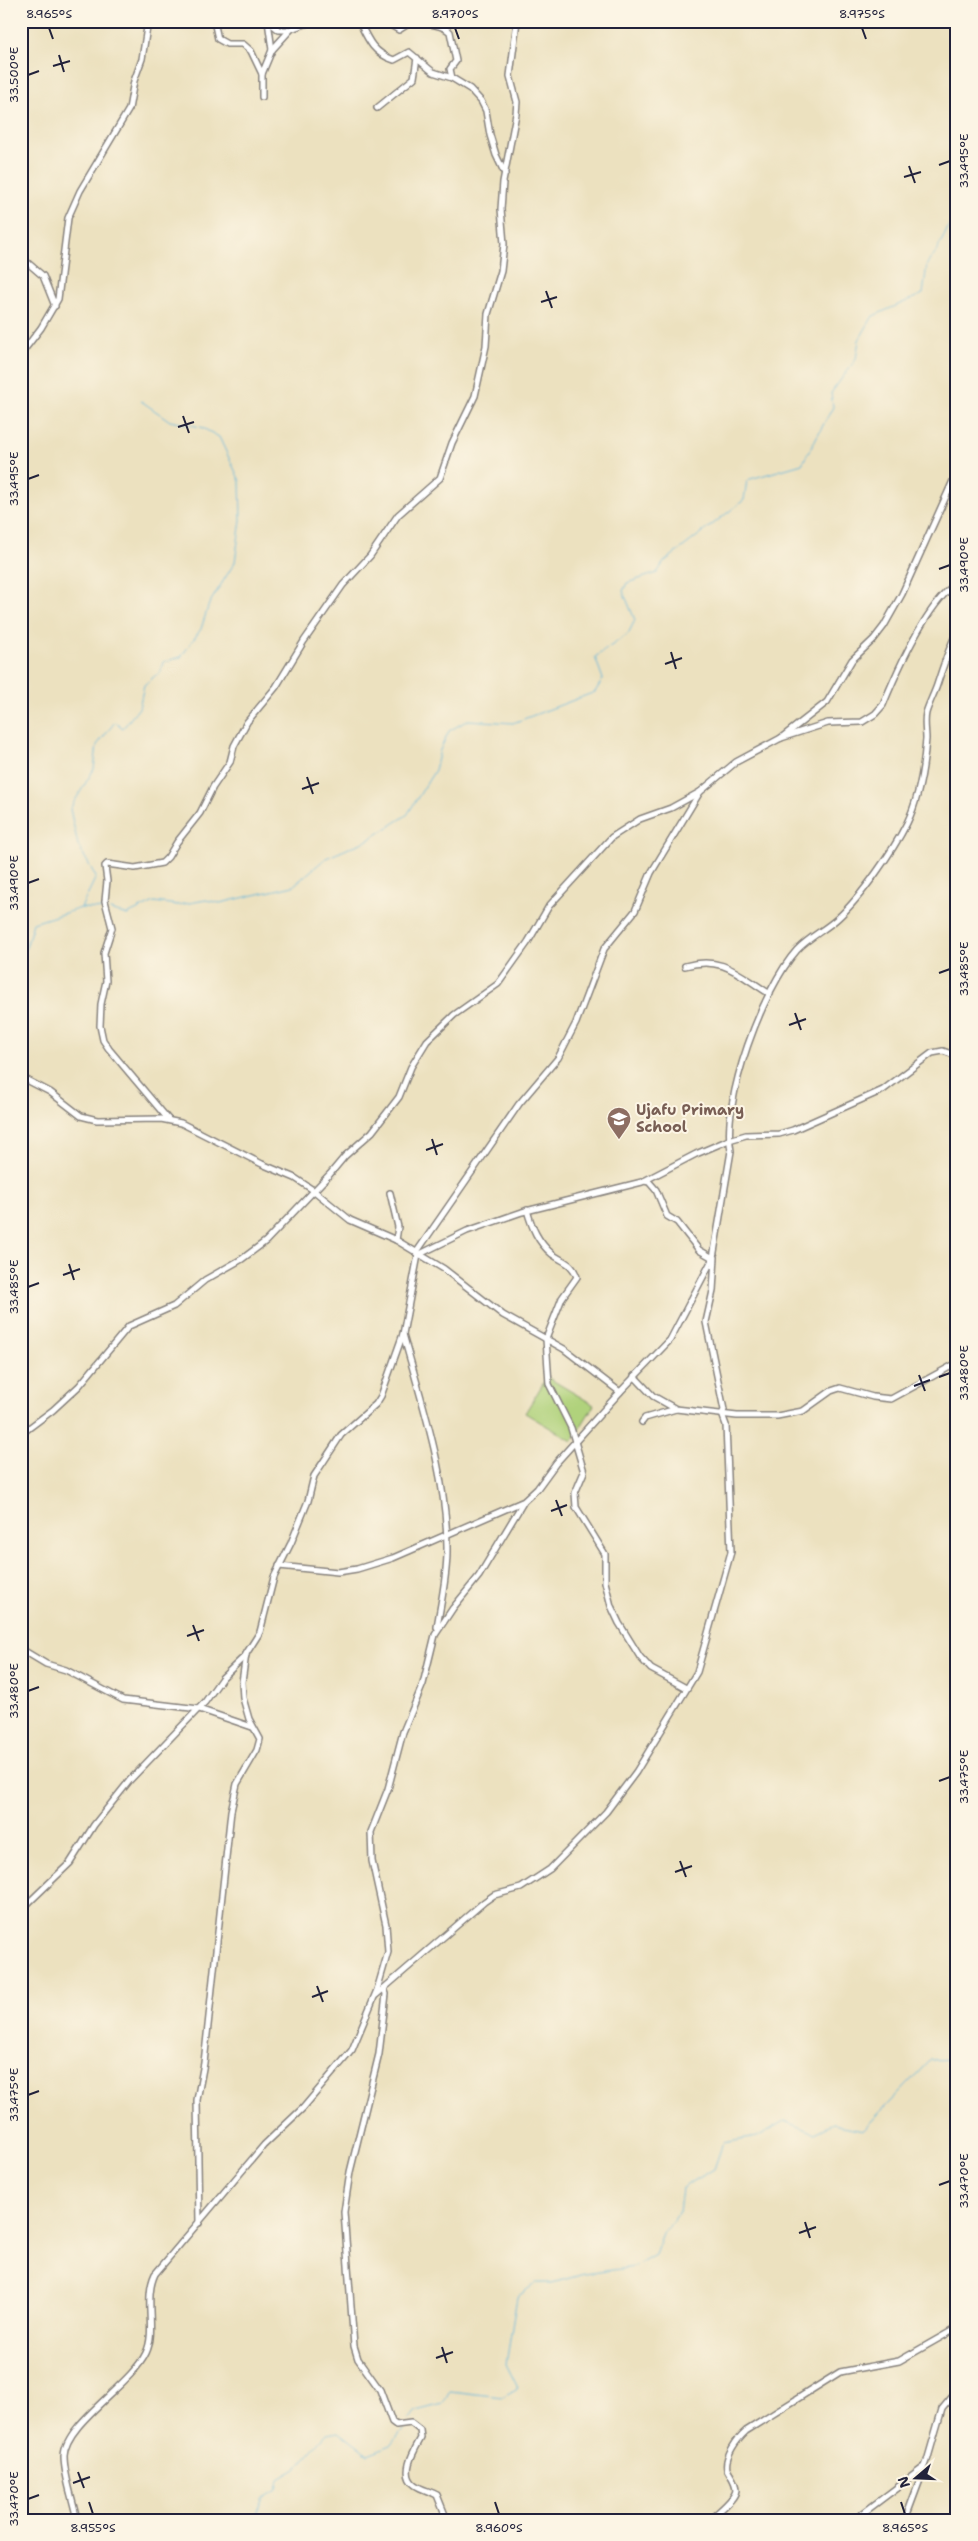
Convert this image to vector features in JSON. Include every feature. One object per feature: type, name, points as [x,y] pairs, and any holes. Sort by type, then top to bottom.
[{"type":"street","points":[[21,354],[55,307],[62,280],[62,252],[68,218],[80,191],[129,109],[134,81],[142,59],[148,21]]},
{"type":"street","points":[[214,21],[218,39],[227,44],[244,44],[251,51],[262,74]]},
{"type":"street","points":[[268,21],[272,50]]},
{"type":"street","points":[[268,21],[279,30],[290,30],[314,21]]},
{"type":"street","points":[[359,21],[370,46],[385,57],[396,60],[408,52],[433,72],[452,78],[473,92],[485,108],[491,139],[505,174]]},
{"type":"street","points":[[391,22],[399,30],[413,21]]},
{"type":"street","points":[[423,21],[439,24],[450,32],[456,61],[450,69],[452,78]]},
{"type":"street","points":[[168,1120],[109,1049],[101,1036],[101,1004],[106,981],[104,953],[112,928],[105,901],[107,881],[105,866],[107,864],[135,868],[162,862],[168,857],[200,812],[213,787],[230,762],[234,746],[247,722],[276,687],[304,641],[344,585],[370,556],[398,515],[440,478],[452,443],[474,402],[484,355],[488,314],[504,258],[501,209],[505,174],[516,114],[516,102],[510,76],[517,21]]},
{"type":"street","points":[[262,97],[262,74],[272,50],[290,30]]},
{"type":"street","points":[[377,108],[414,78],[417,58]]},
{"type":"street","points":[[21,257],[44,276],[55,307]]},
{"type":"street","points":[[21,1434],[53,1410],[79,1386],[129,1326],[174,1306],[208,1278],[247,1256],[266,1241],[388,1113],[399,1097],[411,1067],[427,1041],[454,1015],[498,984],[528,942],[549,906],[612,838],[640,820],[671,808],[700,792],[736,762],[781,738],[827,702],[852,660],[874,639],[884,626],[902,594],[957,472]]},
{"type":"street","points":[[781,738],[824,724],[862,722],[875,714],[883,705],[921,626],[947,590],[957,583]]},
{"type":"street","points":[[437,1632],[479,1576],[524,1501],[537,1489],[574,1443],[634,1376],[670,1340],[713,1258],[731,1151],[729,1140],[742,1060],[770,994],[786,965],[797,950],[848,908],[885,860],[907,822],[923,763],[926,714],[957,632]]},
{"type":"street","points":[[21,1910],[70,1863],[94,1825],[130,1780],[198,1709],[222,1678],[246,1654],[260,1632],[279,1566],[308,1501],[314,1476],[341,1435],[379,1400],[403,1334],[417,1254],[519,1104],[558,1058],[576,1023],[604,949],[635,911],[651,873],[700,792]]},
{"type":"street","points":[[685,966],[705,961],[721,964],[770,994]]},
{"type":"street","points":[[417,1254],[468,1231],[527,1210],[644,1181],[696,1154],[729,1140],[746,1135],[779,1134],[793,1130],[879,1092],[932,1053],[943,1051],[957,1056]]},
{"type":"street","points":[[21,1077],[50,1092],[86,1118],[168,1120],[192,1127],[262,1164],[295,1178],[350,1220],[396,1240],[457,1278],[503,1315],[546,1338],[580,1360],[620,1392]]},
{"type":"street","points":[[644,1181],[649,1182],[656,1190],[667,1216],[676,1221],[699,1250],[713,1258]]},
{"type":"street","points":[[390,1192],[398,1227],[396,1240]]},
{"type":"street","points":[[527,1210],[536,1237],[552,1254],[572,1265],[577,1277],[562,1298],[546,1338],[549,1384],[571,1428],[584,1474],[575,1493],[576,1507],[605,1554],[605,1582],[614,1614],[640,1657],[651,1669],[686,1688]]},
{"type":"street","points":[[372,1999],[489,1898],[521,1888],[552,1866],[611,1806],[636,1772],[699,1667],[716,1601],[728,1569],[731,1552],[726,1425],[722,1414],[724,1410],[706,1319],[713,1291],[715,1247]]},
{"type":"street","points":[[78,2520],[65,2468],[64,2454],[68,2443],[83,2422],[136,2370],[143,2358],[149,2341],[148,2305],[153,2280],[161,2266],[200,2224],[264,2145],[303,2108],[344,2062],[355,2043],[385,1964],[388,1942],[384,1914],[372,1861],[371,1832],[388,1789],[400,1742],[422,1684],[437,1632],[447,1564],[446,1536],[434,1453],[403,1334]]},
{"type":"street","points":[[642,1422],[645,1418],[676,1409],[752,1416],[797,1413],[807,1409],[831,1391],[840,1388],[873,1397],[891,1399],[957,1363]]},
{"type":"street","points":[[634,1376],[654,1396],[676,1409]]},
{"type":"street","points":[[279,1566],[326,1572],[349,1571],[393,1558],[524,1501]]},
{"type":"street","points":[[21,1649],[46,1664],[66,1670],[123,1700],[198,1709],[253,1728]]},
{"type":"street","points":[[200,2224],[197,2178],[198,2092],[205,2056],[218,1924],[234,1796],[260,1740],[253,1728],[242,1690],[246,1654]]},
{"type":"street","points":[[384,1988],[386,1994],[379,2054],[356,2145],[345,2201],[353,2338],[358,2359],[378,2386],[392,2422],[396,2425],[411,2423],[420,2430],[420,2438],[411,2458],[410,2477],[414,2485],[437,2495],[446,2520]]},
{"type":"street","points":[[710,2520],[734,2494],[735,2484],[727,2469],[728,2458],[738,2440],[746,2431],[840,2372],[899,2361],[957,2328]]},
{"type":"street","points":[[906,2520],[942,2409],[957,2391]]},
{"type":"street","points":[[854,2520],[924,2467]]},
{"type":"green space","points":[[547,1377],[594,1405],[572,1441],[525,1413]]},
{"type":"waterway","points":[[110,910],[127,915],[154,902],[178,905],[206,900],[220,903],[293,886],[326,858],[368,840],[407,815],[435,770],[440,750],[449,731],[468,720],[513,723],[595,692],[603,679],[595,657],[628,634],[635,620],[623,591],[627,583],[657,573],[664,562],[744,500],[747,480],[802,464],[833,407],[831,393],[856,359],[859,340],[873,316],[923,294],[927,264],[936,252],[957,210]]},
{"type":"waterway","points":[[21,966],[33,923],[81,908],[96,877],[78,845],[70,809],[94,769],[97,745],[115,722],[123,728],[139,708],[144,685],[161,671],[163,662],[181,657],[201,629],[209,604],[235,562],[241,520],[240,481],[219,437],[201,427],[170,421],[141,401]]},
{"type":"waterway","points":[[81,908],[106,909]]},
{"type":"waterway","points":[[409,2420],[416,2411],[443,2404],[450,2391],[502,2397],[518,2388],[506,2364],[517,2297],[536,2283],[552,2283],[584,2274],[634,2267],[655,2255],[663,2233],[679,2212],[682,2188],[714,2169],[723,2143],[757,2137],[785,2121],[815,2133],[833,2124],[863,2130],[930,2060],[957,2059]]},
{"type":"waterway","points":[[254,2520],[264,2497],[277,2489],[279,2479],[296,2469],[327,2434],[339,2432],[368,2454],[391,2445],[405,2426]]},
{"type":"place","name":"Ujafu Primary School","points":[[619,1140]]}]
